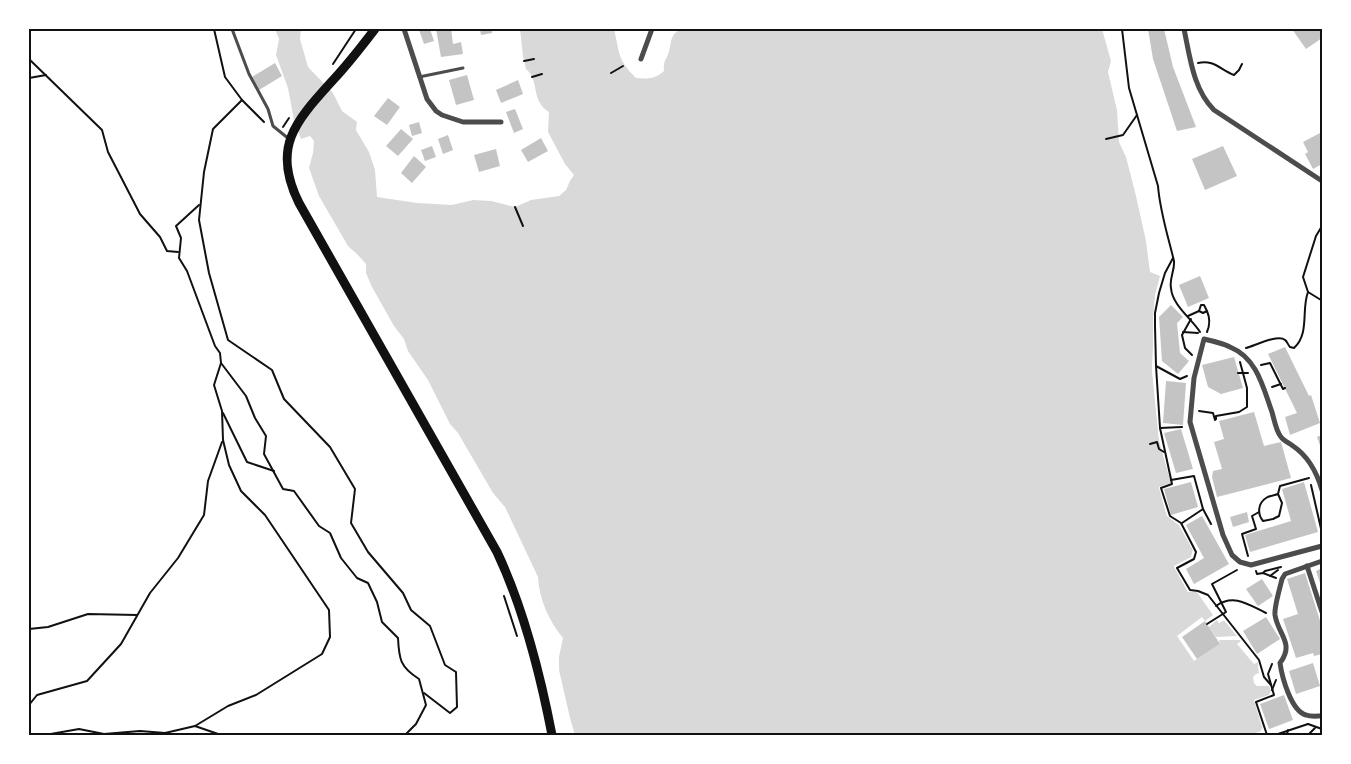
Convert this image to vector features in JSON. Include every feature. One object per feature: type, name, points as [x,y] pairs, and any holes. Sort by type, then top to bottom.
[{"type":"main road","points":[[376,29],[300,118],[290,138],[286,155],[288,170],[299,204],[497,552],[508,575],[535,658],[552,735]]},
{"type":"street","points":[[404,29],[427,99],[436,111],[442,116],[463,122],[501,122]]},
{"type":"street","points":[[641,60],[652,29]]},
{"type":"street","points":[[1184,29],[1197,85],[1205,101],[1214,110],[1322,181]]},
{"type":"street","points":[[1322,490],[1318,475],[1306,458],[1280,436],[1254,368],[1242,354],[1230,346],[1203,336],[1194,378],[1190,422],[1218,520],[1232,554],[1241,562],[1251,565],[1322,546]]},
{"type":"street","points":[[1322,561],[1285,574],[1282,579],[1275,615],[1286,642],[1287,651],[1280,663],[1281,672],[1291,700],[1298,710],[1305,715],[1322,716]]},
{"type":"street","points":[[1307,566],[1322,612]]},
{"type":"lane","points":[[232,29],[249,74],[268,109],[273,126],[290,138]]},
{"type":"lane","points":[[419,77],[463,68]]},
{"type":"path","points":[[214,29],[225,76],[242,100],[268,126]]},
{"type":"path","points":[[331,68],[356,29]]},
{"type":"path","points":[[1122,29],[1129,88],[1158,186],[1159,202],[1173,258],[1174,264],[1170,288],[1177,303],[1192,319],[1203,336]]},
{"type":"path","points":[[29,59],[102,130],[108,152],[140,214],[160,237],[167,251],[180,252]]},
{"type":"path","points":[[524,61],[534,59]]},
{"type":"path","points":[[1192,65],[1206,61],[1234,74],[1242,64]]},
{"type":"path","points":[[611,73],[623,66]]},
{"type":"path","points":[[532,77],[542,74]]},
{"type":"path","points":[[29,78],[46,75]]},
{"type":"path","points":[[242,100],[213,129],[204,172],[199,220],[209,273],[228,340],[272,370],[284,399],[330,447],[355,489],[351,523],[368,552],[403,593],[411,610],[430,626],[445,665],[456,672],[457,707],[450,713],[424,692]]},
{"type":"path","points":[[1106,139],[1123,135],[1137,115]]},
{"type":"path","points":[[200,204],[176,226],[181,238],[179,258],[187,271],[220,353],[221,362],[214,385],[222,411],[248,462],[274,471]]},
{"type":"path","points":[[515,207],[523,226]]},
{"type":"path","points":[[1322,226],[1316,236],[1303,277],[1308,292],[1321,300],[1322,304]]},
{"type":"path","points":[[1173,258],[1165,272],[1155,313],[1160,428],[1172,484],[1161,488],[1170,516],[1181,523],[1196,552],[1194,559],[1177,568],[1190,590],[1208,595],[1259,660],[1264,677],[1271,685]]},
{"type":"path","points":[[1242,354],[1245,348],[1253,346],[1258,342],[1280,338],[1286,340],[1290,347],[1294,348],[1298,345],[1303,335],[1304,301],[1308,292]]},
{"type":"path","points":[[1198,302],[1201,305],[1204,304],[1210,326],[1203,336]]},
{"type":"path","points":[[1199,311],[1201,305]]},
{"type":"path","points":[[1188,316],[1199,311],[1207,311]]},
{"type":"path","points":[[1192,319],[1182,335],[1185,348],[1192,355],[1192,358]]},
{"type":"path","points":[[1183,332],[1203,336]]},
{"type":"path","points":[[221,362],[246,396],[255,418],[266,436],[264,454],[283,489],[294,491],[319,526],[330,533],[340,558],[357,578],[368,583],[377,602],[382,622],[398,638],[399,657],[407,671],[419,679],[426,705],[416,724],[405,735]]},
{"type":"path","points":[[1254,368],[1271,362],[1283,389],[1285,388]]},
{"type":"path","points":[[1156,366],[1180,379],[1190,373]]},
{"type":"path","points":[[1191,410],[1213,413],[1214,420],[1216,416],[1245,410],[1248,404],[1247,388],[1243,373]]},
{"type":"path","points":[[1264,390],[1281,384]]},
{"type":"path","points":[[45,735],[79,729],[104,734],[140,731],[165,733],[195,726],[228,706],[256,695],[322,654],[330,637],[329,610],[265,515],[240,491],[229,465],[222,440],[222,411]]},
{"type":"path","points":[[1160,428],[1186,426]]},
{"type":"path","points":[[29,705],[37,695],[87,681],[121,644],[150,593],[178,558],[204,515],[208,481],[222,440]]},
{"type":"path","points":[[1150,444],[1157,442],[1159,449],[1164,452]]},
{"type":"path","points":[[1171,480],[1194,476],[1203,509],[1211,525]]},
{"type":"path","points":[[1278,494],[1267,497],[1260,504],[1259,512],[1263,521],[1279,516],[1282,503],[1278,494],[1280,486],[1309,478],[1316,502],[1318,523],[1322,533]]},
{"type":"path","points":[[1306,489],[1312,488]]},
{"type":"path","points":[[1310,503],[1316,502]]},
{"type":"path","points":[[1181,523],[1203,509]]},
{"type":"path","points":[[1248,552],[1242,534],[1256,529],[1252,516],[1259,512]]},
{"type":"path","points":[[1207,624],[1226,612],[1212,584],[1236,571],[1241,562]]},
{"type":"path","points":[[1280,566],[1281,568],[1270,576],[1264,573],[1280,566]]},
{"type":"path","points":[[1216,606],[1223,601],[1235,600],[1275,615]]},
{"type":"path","points":[[29,629],[48,627],[88,614],[137,615]]},
{"type":"path","points":[[1267,735],[1256,702],[1274,695],[1268,674],[1273,661]]},
{"type":"path","points":[[1275,735],[1308,724],[1322,730]]},
{"type":"path","points":[[195,726],[221,735]]},
{"type":"path","points":[[1308,735],[1315,728]]},
{"type":"path","points":[[1288,730],[1287,734],[1289,735]]},
{"type":"shaded area","points":[[275,29],[301,29],[300,39],[308,67],[333,93],[342,111],[357,122],[356,130],[369,152],[375,170],[377,197],[417,203],[452,205],[473,200],[491,201],[515,207],[531,200],[559,196],[566,190],[574,175],[565,164],[548,132],[549,112],[539,102],[533,79],[526,69],[520,29],[614,29],[625,66],[636,78],[651,78],[664,71],[672,38],[680,29],[1102,29],[1111,61],[1108,72],[1117,110],[1119,142],[1126,157],[1136,196],[1146,241],[1150,272],[1160,276],[1155,296],[1152,370],[1159,440],[1171,483],[1159,488],[1167,516],[1179,525],[1193,550],[1191,557],[1174,566],[1188,592],[1197,592],[1219,623],[1224,620],[1258,662],[1259,673],[1253,677],[1254,683],[1257,686],[1269,686],[1271,691],[1269,695],[1254,700],[1262,727],[1261,731],[1250,735],[575,735],[559,670],[559,657],[563,638],[553,624],[546,609],[540,593],[538,577],[505,507],[493,493],[458,433],[450,424],[428,380],[408,351],[404,339],[394,326],[372,287],[366,273],[366,264],[348,246],[319,196],[309,168],[314,141],[310,136],[301,139],[294,120],[288,88],[276,55],[279,39]]},
{"type":"pier","points":[[1161,273],[1155,317],[1156,359],[1154,370],[1161,439],[1173,483],[1162,489],[1169,515],[1181,524],[1196,550],[1193,559],[1177,568],[1190,590],[1199,590],[1220,619],[1225,617],[1260,661],[1262,672],[1259,673],[1258,662],[1254,664],[1237,644],[1240,640],[1219,640],[1220,644],[1194,661],[1177,636],[1202,617],[1205,621],[1213,615],[1197,592],[1188,592],[1174,567],[1191,557],[1193,550],[1179,525],[1167,516],[1159,487],[1171,483],[1159,440],[1152,369],[1155,296]],"holes":[[[1217,620],[1219,623],[1224,620],[1237,636],[1216,637],[1209,627]]]},
{"type":"building","points":[[430,29],[434,41],[424,44],[419,30]]},
{"type":"building","points":[[436,29],[451,29],[453,44],[461,42],[463,54],[441,57]]},
{"type":"building","points":[[480,29],[492,29],[492,33],[481,35]]},
{"type":"building","points":[[1148,29],[1164,29],[1173,67],[1196,127],[1177,131],[1153,59]]},
{"type":"building","points":[[1292,29],[1322,29],[1322,38],[1306,49]]},
{"type":"building","points":[[275,63],[282,76],[259,90],[252,77]]},
{"type":"building","points":[[467,75],[474,100],[456,105],[449,80]]},
{"type":"building","points":[[518,80],[523,94],[501,103],[496,90]]},
{"type":"building","points":[[388,98],[400,107],[387,125],[374,116]]},
{"type":"building","points":[[515,109],[523,129],[514,133],[506,112]]},
{"type":"building","points":[[419,122],[422,133],[412,136],[409,125]]},
{"type":"building","points":[[401,129],[413,139],[398,156],[386,146]]},
{"type":"building","points":[[1322,132],[1322,164],[1313,169],[1305,154],[1308,152],[1303,142]]},
{"type":"building","points":[[448,135],[453,150],[443,154],[438,139]]},
{"type":"building","points":[[541,138],[548,151],[528,162],[521,150]]},
{"type":"building","points":[[432,146],[436,157],[425,161],[421,150]]},
{"type":"building","points":[[1223,146],[1237,176],[1205,190],[1192,159]]},
{"type":"building","points":[[496,149],[500,166],[479,172],[474,155]]},
{"type":"building","points":[[414,156],[426,167],[412,183],[401,173]]},
{"type":"building","points":[[1200,276],[1209,298],[1188,307],[1179,285]]},
{"type":"building","points":[[1171,305],[1183,317],[1177,323],[1180,353],[1189,361],[1178,374],[1162,361],[1159,317]]},
{"type":"building","points":[[1285,347],[1309,396],[1311,395],[1320,423],[1290,435],[1285,417],[1297,413],[1268,354]]},
{"type":"building","points":[[1234,357],[1243,388],[1221,394],[1208,387],[1202,365]]},
{"type":"building","points":[[1166,381],[1186,383],[1183,425],[1163,423]]},
{"type":"building","points":[[1254,412],[1264,446],[1281,442],[1291,478],[1217,497],[1212,477],[1213,471],[1222,469],[1214,442],[1224,439],[1219,421]]},
{"type":"building","points":[[1181,429],[1193,469],[1176,473],[1164,433]]},
{"type":"building","points":[[1322,435],[1322,451],[1317,437]]},
{"type":"building","points":[[1191,482],[1198,507],[1171,515],[1164,489]]},
{"type":"building","points":[[1304,482],[1318,532],[1250,552],[1245,535],[1291,521],[1282,489]]},
{"type":"building","points":[[1247,512],[1249,522],[1233,527],[1230,517]]},
{"type":"building","points":[[1202,516],[1229,564],[1194,584],[1186,569],[1204,558],[1186,525]]},
{"type":"building","points":[[1322,568],[1322,589],[1316,571]]},
{"type":"building","points":[[1305,573],[1322,627],[1322,654],[1314,656],[1313,653],[1296,658],[1283,619],[1298,614],[1287,579]]},
{"type":"building","points":[[1262,579],[1273,596],[1258,606],[1246,589]]},
{"type":"building","points":[[1266,617],[1280,639],[1257,654],[1243,631]]},
{"type":"building","points":[[1205,621],[1220,644],[1197,659],[1182,637]]},
{"type":"building","points":[[1313,663],[1320,686],[1296,694],[1289,671]]},
{"type":"building","points":[[1284,695],[1293,720],[1269,729],[1260,704]]}]
